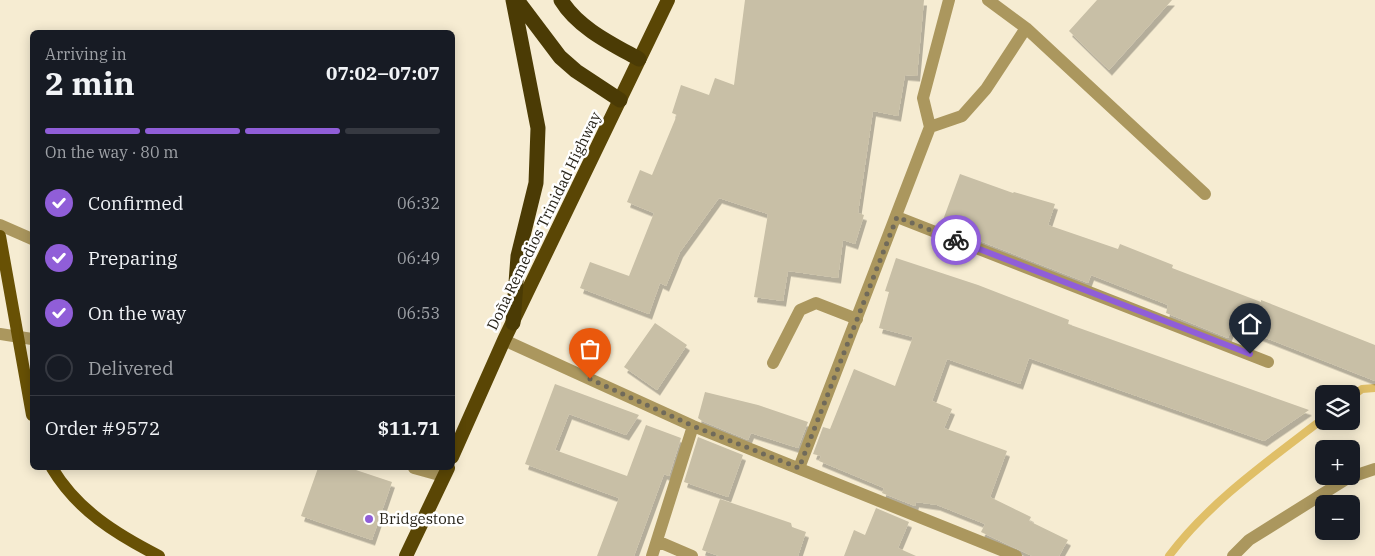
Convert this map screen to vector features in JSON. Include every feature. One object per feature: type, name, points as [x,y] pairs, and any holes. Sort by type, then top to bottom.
[{"type":"highway","points":[[513,0],[536,118],[538,147],[535,192],[518,256],[513,323]]},
{"type":"highway","points":[[518,0],[560,57],[576,72],[620,100]]},
{"type":"highway","points":[[561,0],[578,20],[603,39],[639,59]]},
{"type":"highway","name":"Doña Remedios Trinidad Highway","points":[[455,450],[504,340],[668,0]]},
{"type":"highway","points":[[406,556],[445,472]]},
{"type":"main road","points":[[0,236],[30,404]]},
{"type":"main road","points":[[53,470],[63,487],[104,524],[159,556]]},
{"type":"street","points":[[799,468],[930,127],[924,98],[949,0]]},
{"type":"street","points":[[988,0],[1026,28],[1206,194]]},
{"type":"street","points":[[930,127],[962,116],[986,89],[1026,28]]},
{"type":"street","points":[[897,217],[1268,362]]},
{"type":"street","points":[[0,225],[30,238]]},
{"type":"street","points":[[773,364],[800,310],[816,303],[857,319]]},
{"type":"street","points":[[0,334],[30,340]]},
{"type":"street","points":[[504,340],[693,426],[1016,556]]},
{"type":"street","points":[[652,556],[693,426]]},
{"type":"street","points":[[430,470],[445,472]]},
{"type":"street","points":[[1233,556],[1248,540],[1348,478],[1375,470]]},
{"type":"street","points":[[657,541],[692,556]]},
{"type":"building","points":[[745,0],[924,0],[917,76],[905,75],[898,116],[873,111],[858,213],[864,215],[855,244],[843,240],[838,278],[788,271],[783,301],[754,297],[768,214],[719,198],[680,252],[666,286],[660,283],[649,314],[580,288],[590,262],[629,276],[654,213],[627,202],[640,170],[652,175],[677,115],[672,113],[681,85],[709,95],[715,78],[734,85]]},
{"type":"building","points":[[1097,0],[1172,0],[1109,70],[1069,31]]},
{"type":"building","points":[[960,174],[1013,193],[1055,204],[1048,225],[1118,249],[1120,244],[1173,265],[1172,268],[1261,302],[1261,300],[1375,345],[1375,381],[1233,325],[1228,338],[1166,313],[1168,305],[1091,275],[1088,283],[949,229],[952,223],[943,220]]},
{"type":"building","points":[[896,258],[978,285],[1069,320],[1068,324],[1309,410],[1264,441],[1029,358],[1020,384],[947,359],[932,401],[952,409],[944,428],[1007,451],[990,497],[1031,517],[1029,521],[1068,540],[1059,556],[1032,556],[981,532],[985,524],[937,505],[916,502],[915,506],[882,493],[884,488],[819,461],[821,456],[813,454],[823,427],[830,429],[854,369],[895,386],[913,337],[879,328],[889,292],[885,291]]},
{"type":"building","points":[[655,323],[687,345],[657,390],[624,367]]},
{"type":"building","points":[[555,384],[639,415],[626,435],[569,414],[555,450],[627,476],[646,425],[681,438],[669,476],[664,474],[634,556],[597,556],[619,498],[525,464]]},
{"type":"building","points":[[705,392],[758,405],[808,422],[798,448],[751,433],[748,440],[702,421],[698,418]]},
{"type":"building","points":[[698,437],[743,455],[728,497],[684,482]]},
{"type":"building","points":[[317,470],[356,470],[392,482],[372,540],[301,516]]},
{"type":"building","points":[[720,499],[791,523],[792,527],[806,532],[798,556],[719,556],[702,550]]},
{"type":"building","points":[[876,508],[909,522],[898,548],[916,556],[844,556],[854,530],[865,535]]},
{"type":"waterway","points":[[1360,390],[1375,388]]},
{"type":"waterway","points":[[1169,556],[1185,536],[1222,499],[1262,465],[1315,425]]},
{"type":"way so far","points":[[590,379],[693,426],[799,468],[897,217],[956,240]]},
{"type":"place","name":"Bridgestone","points":[[369,519]]},
{"type":"route","points":[[956,240],[1250,354]]}]
